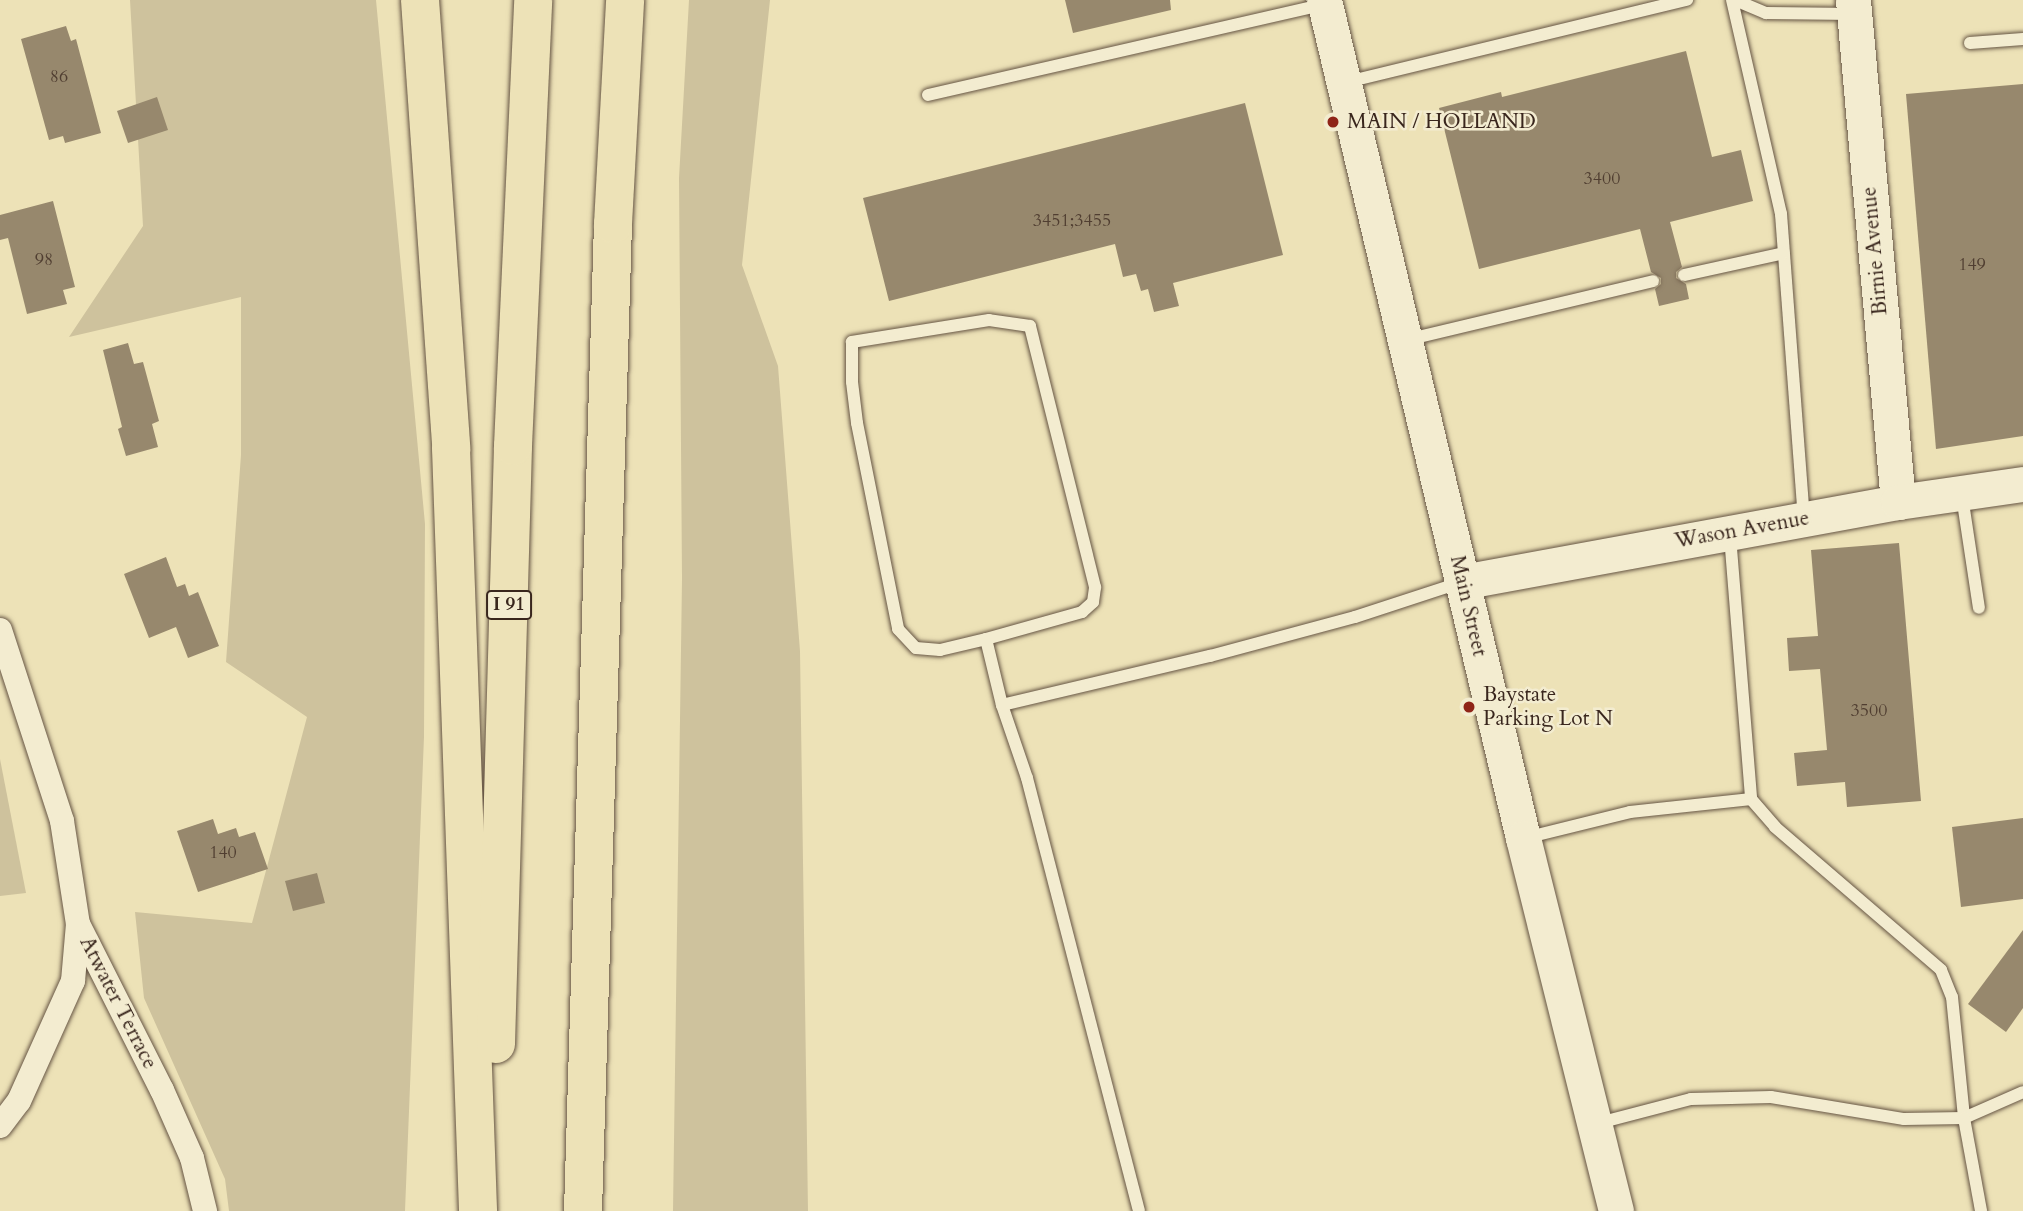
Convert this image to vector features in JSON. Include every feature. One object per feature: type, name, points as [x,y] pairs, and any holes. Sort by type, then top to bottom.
[{"type":"highway","points":[[420,0],[451,448],[478,1211]]},
{"type":"highway","name":"I 91","points":[[491,1211],[513,446],[533,0]]},
{"type":"highway","points":[[583,1211],[613,237],[625,0]]},
{"type":"main road","name":"Main Street","points":[[1325,2],[1523,838],[1616,1211]]},
{"type":"main road","name":"Birnie Avenue","points":[[1853,7],[1898,502]]},
{"type":"main road","name":"Wason Avenue","points":[[1462,582],[1898,502],[2023,484]]},
{"type":"street","name":"Atwater Terrace","points":[[0,630],[62,821],[78,924],[162,1090],[192,1158],[205,1211]]},
{"type":"street","points":[[0,1126],[19,1101],[73,981],[78,924]]},
{"type":"lane","points":[[1345,82],[1687,0]]},
{"type":"lane","points":[[1734,0],[1766,13],[1853,7]]},
{"type":"lane","points":[[1734,0],[1781,214],[1804,519]]},
{"type":"lane","points":[[928,95],[1325,2]]},
{"type":"lane","points":[[1970,43],[2023,39]]},
{"type":"lane","points":[[1684,275],[1784,253]]},
{"type":"lane","points":[[1405,340],[1653,281]]},
{"type":"lane","points":[[989,320],[1030,326],[1095,587],[1093,602],[1082,612],[986,639],[940,649],[916,648],[898,629],[858,423],[852,382],[852,342],[989,320]]},
{"type":"lane","points":[[1962,492],[1979,608]]},
{"type":"lane","points":[[1730,532],[1751,799],[1775,827],[1941,970],[1952,997],[1964,1118],[1981,1211]]},
{"type":"lane","points":[[1002,705],[1355,617],[1462,582]]},
{"type":"lane","points":[[986,639],[1002,705],[1027,778],[1139,1211]]},
{"type":"lane","points":[[1523,838],[1630,812],[1751,799]]},
{"type":"lane","points":[[1595,1124],[1691,1099],[1771,1097],[1904,1119],[1964,1118],[2023,1092]]},
{"type":"shaded area","points":[[130,0],[376,0],[425,524],[424,737],[405,1211],[229,1211],[225,1179],[144,998],[135,912],[252,923],[307,717],[226,662],[241,455],[241,297],[69,337],[143,226]]},
{"type":"shaded area","points":[[689,0],[770,0],[742,265],[778,366],[800,651],[808,1211],[673,1211],[682,579],[679,178]]},
{"type":"shaded area","points":[[0,759],[26,893],[0,896]]},
{"type":"building","points":[[1065,0],[1170,0],[1171,10],[1073,33]]},
{"type":"building","points":[[66,26],[71,41],[76,39],[101,133],[65,143],[63,136],[49,140],[21,39]]},
{"type":"building","points":[[1686,51],[1712,157],[1741,150],[1753,201],[1670,222],[1682,267],[1676,272],[1676,278],[1686,284],[1689,299],[1659,306],[1655,289],[1661,284],[1661,278],[1651,272],[1640,229],[1479,269],[1439,108],[1501,92],[1502,97]]},
{"type":"building","points":[[2023,84],[2023,436],[1936,449],[1906,94]]},
{"type":"building","points":[[157,97],[168,130],[128,143],[117,111]]},
{"type":"building","points":[[1245,103],[1283,255],[1173,283],[1179,306],[1154,312],[1148,289],[1141,291],[1136,274],[1123,277],[1115,244],[889,301],[863,198]]},
{"type":"building","points":[[53,201],[75,287],[63,290],[67,304],[27,314],[8,238],[0,240],[0,215]]},
{"type":"building","points":[[128,343],[134,364],[143,362],[159,421],[152,424],[158,447],[126,456],[118,429],[122,427],[103,350]]},
{"type":"building","points":[[1899,543],[1921,801],[1847,807],[1845,782],[1797,786],[1794,753],[1827,750],[1820,669],[1789,671],[1787,638],[1818,636],[1811,550]]},
{"type":"building","points":[[166,557],[177,587],[185,584],[189,596],[198,592],[219,646],[188,658],[176,627],[149,638],[124,574]]},
{"type":"building","points":[[2023,818],[2023,899],[1961,907],[1952,827]]},
{"type":"building","points":[[213,819],[218,834],[236,828],[239,837],[255,832],[268,869],[198,892],[177,831]]},
{"type":"building","points":[[317,873],[325,903],[293,911],[285,881]]},
{"type":"building","points":[[2023,930],[2023,1008],[2006,1032],[1968,1004]]},
{"type":"place","name":"MAIN / HOLLAND","points":[[1333,122]]},
{"type":"place","name":"Baystate Parking Lot N","points":[[1469,707]]}]
